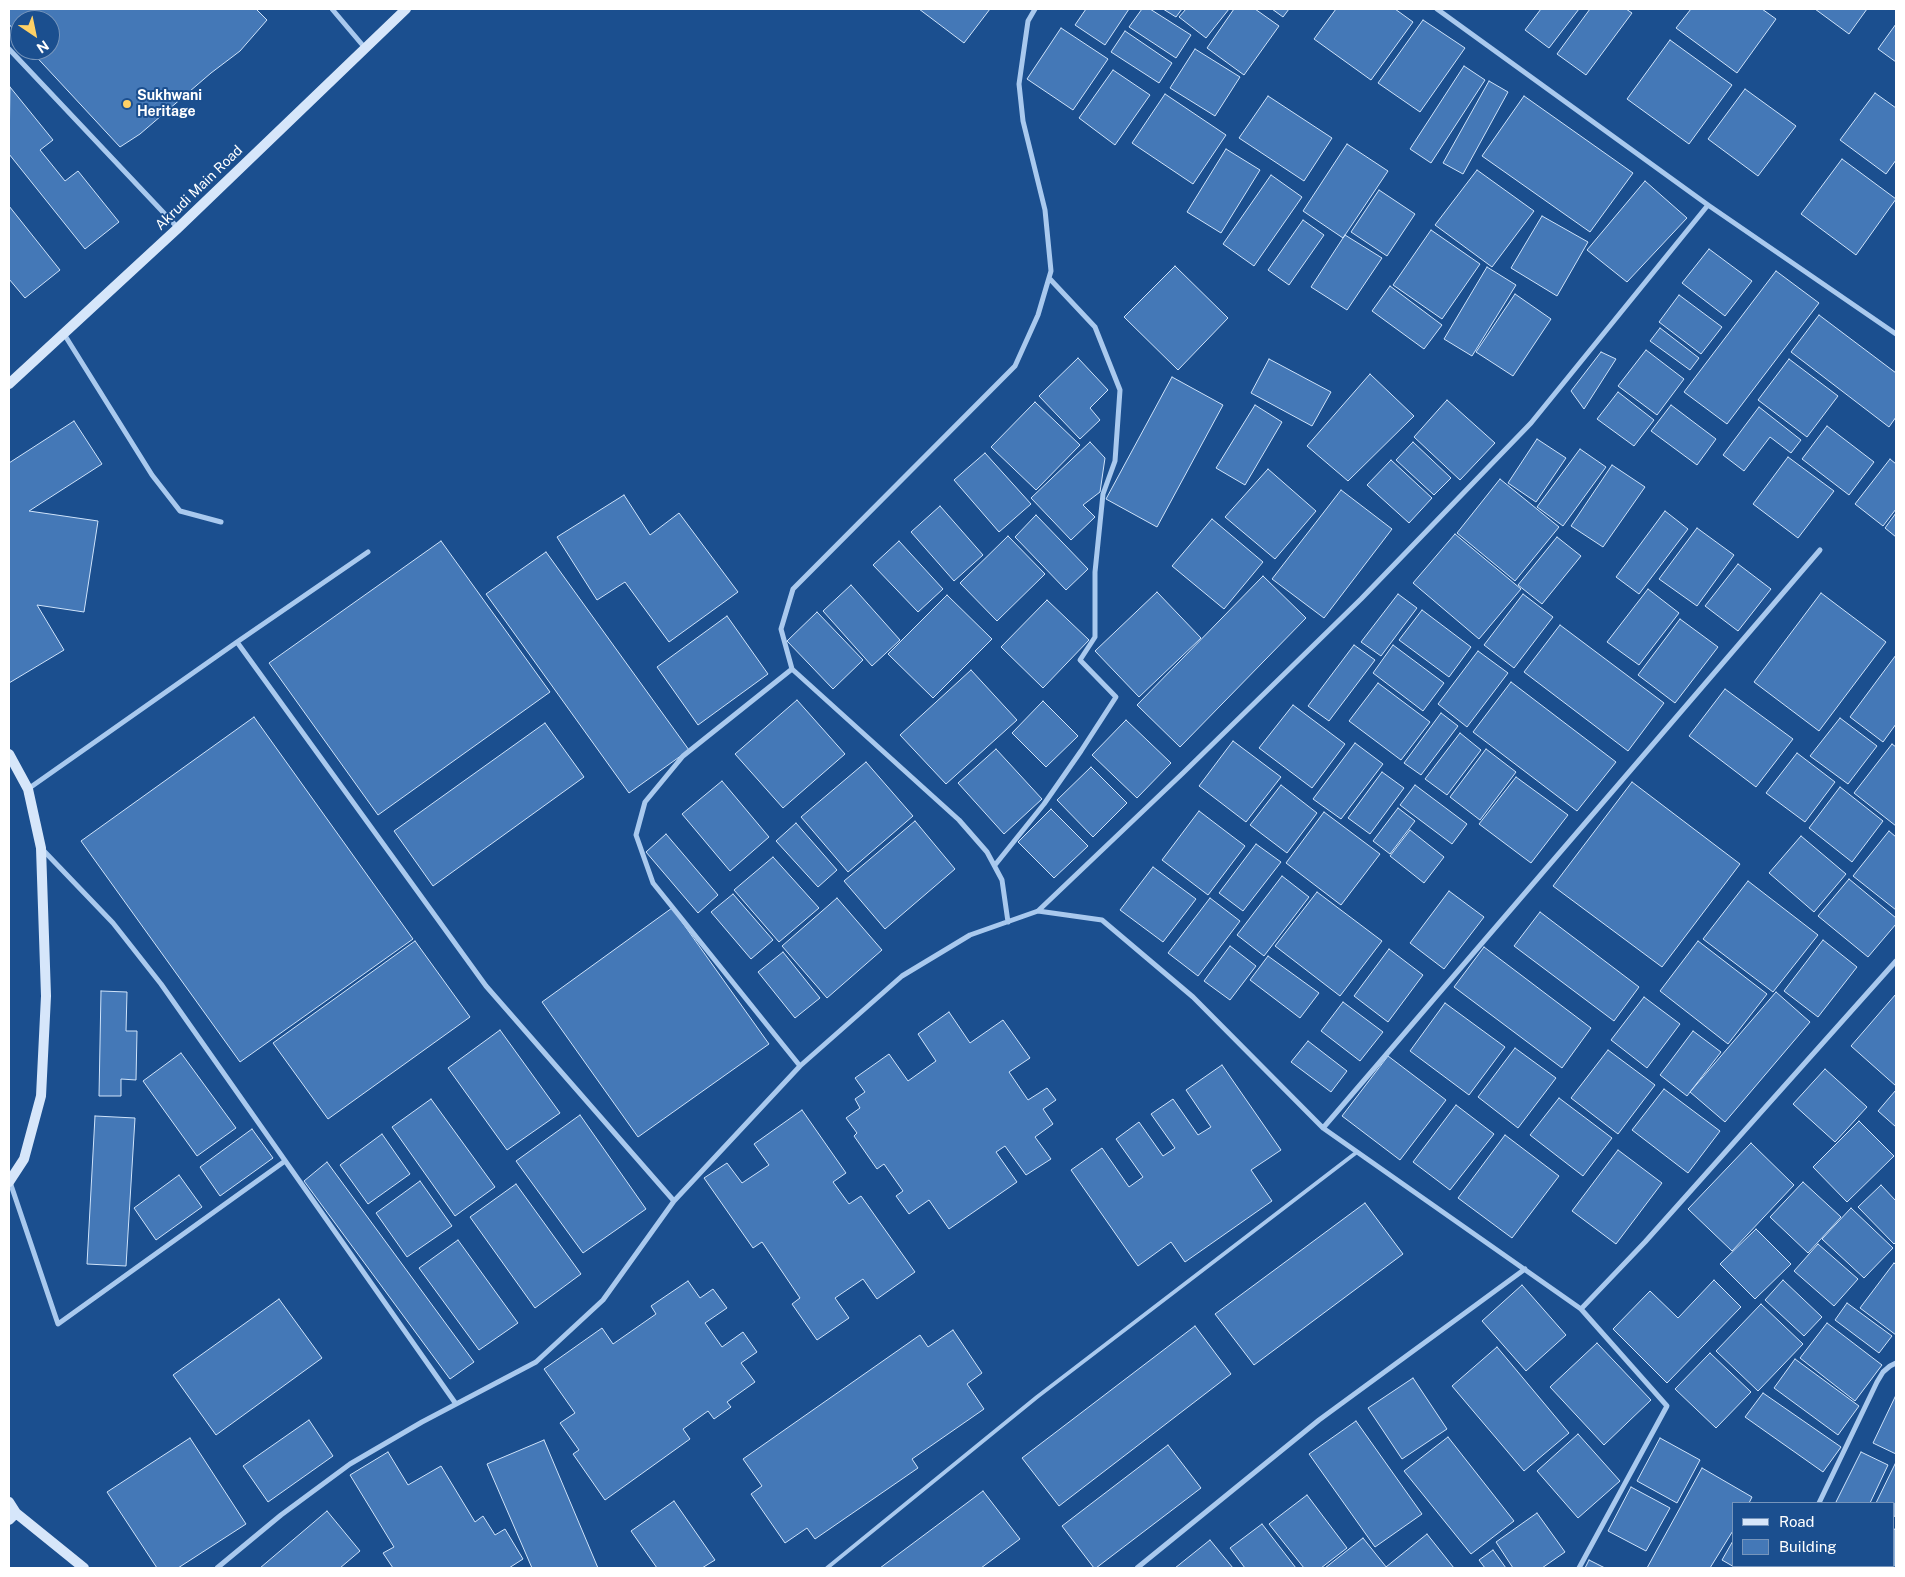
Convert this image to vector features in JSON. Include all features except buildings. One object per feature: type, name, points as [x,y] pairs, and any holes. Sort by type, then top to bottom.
[{"type":"main road","name":"Akrudi Main Road","points":[[9,384],[178,228],[406,9]]},
{"type":"main road","points":[[9,754],[28,789],[41,848],[46,996],[41,1096],[24,1159],[9,1181]]},
{"type":"main road","points":[[9,1502],[12,1517],[84,1568]]},
{"type":"street","points":[[332,9],[365,48]]},
{"type":"street","points":[[1008,922],[1002,880],[987,852],[959,820],[792,669],[781,629],[793,589],[1015,366],[1038,315],[1051,272],[1045,210],[1023,120],[1019,84],[1028,21],[1035,9]]},
{"type":"street","points":[[1437,9],[1708,205],[1896,334]]},
{"type":"street","points":[[9,49],[178,228]]},
{"type":"street","points":[[217,1568],[281,1515],[350,1464],[456,1404],[536,1362],[603,1300],[674,1201],[800,1066],[902,976],[970,935],[1038,911],[1361,599],[1524,430],[1708,205]]},
{"type":"street","points":[[994,866],[1044,804],[1116,696],[1080,660],[1095,637],[1095,572],[1103,494],[1115,461],[1120,390],[1094,327],[1049,278]]},
{"type":"street","points":[[64,334],[152,475],[180,511],[221,522]]},
{"type":"street","points":[[1323,1128],[1820,550]]},
{"type":"street","points":[[28,789],[368,552]]},
{"type":"street","points":[[238,642],[486,986],[674,1201]]},
{"type":"street","points":[[792,669],[683,756],[645,802],[636,835],[653,883],[800,1066]]},
{"type":"street","points":[[41,848],[113,923],[160,984],[456,1404]]},
{"type":"street","points":[[1038,911],[1102,920],[1193,997],[1323,1128],[1581,1309],[1667,1406],[1579,1568]]},
{"type":"street","points":[[1581,1309],[1652,1235],[1896,961]]},
{"type":"street","points":[[9,1181],[58,1324],[285,1161]]},
{"type":"street","points":[[1137,1568],[1319,1420],[1525,1268]]},
{"type":"street","points":[[1819,1502],[1876,1382],[1883,1372],[1896,1363]]},
{"type":"lane","points":[[827,1568],[1037,1397],[1357,1152]]},
{"type":"place","name":"Sukhwani Heritage","points":[[127,104]]}]
